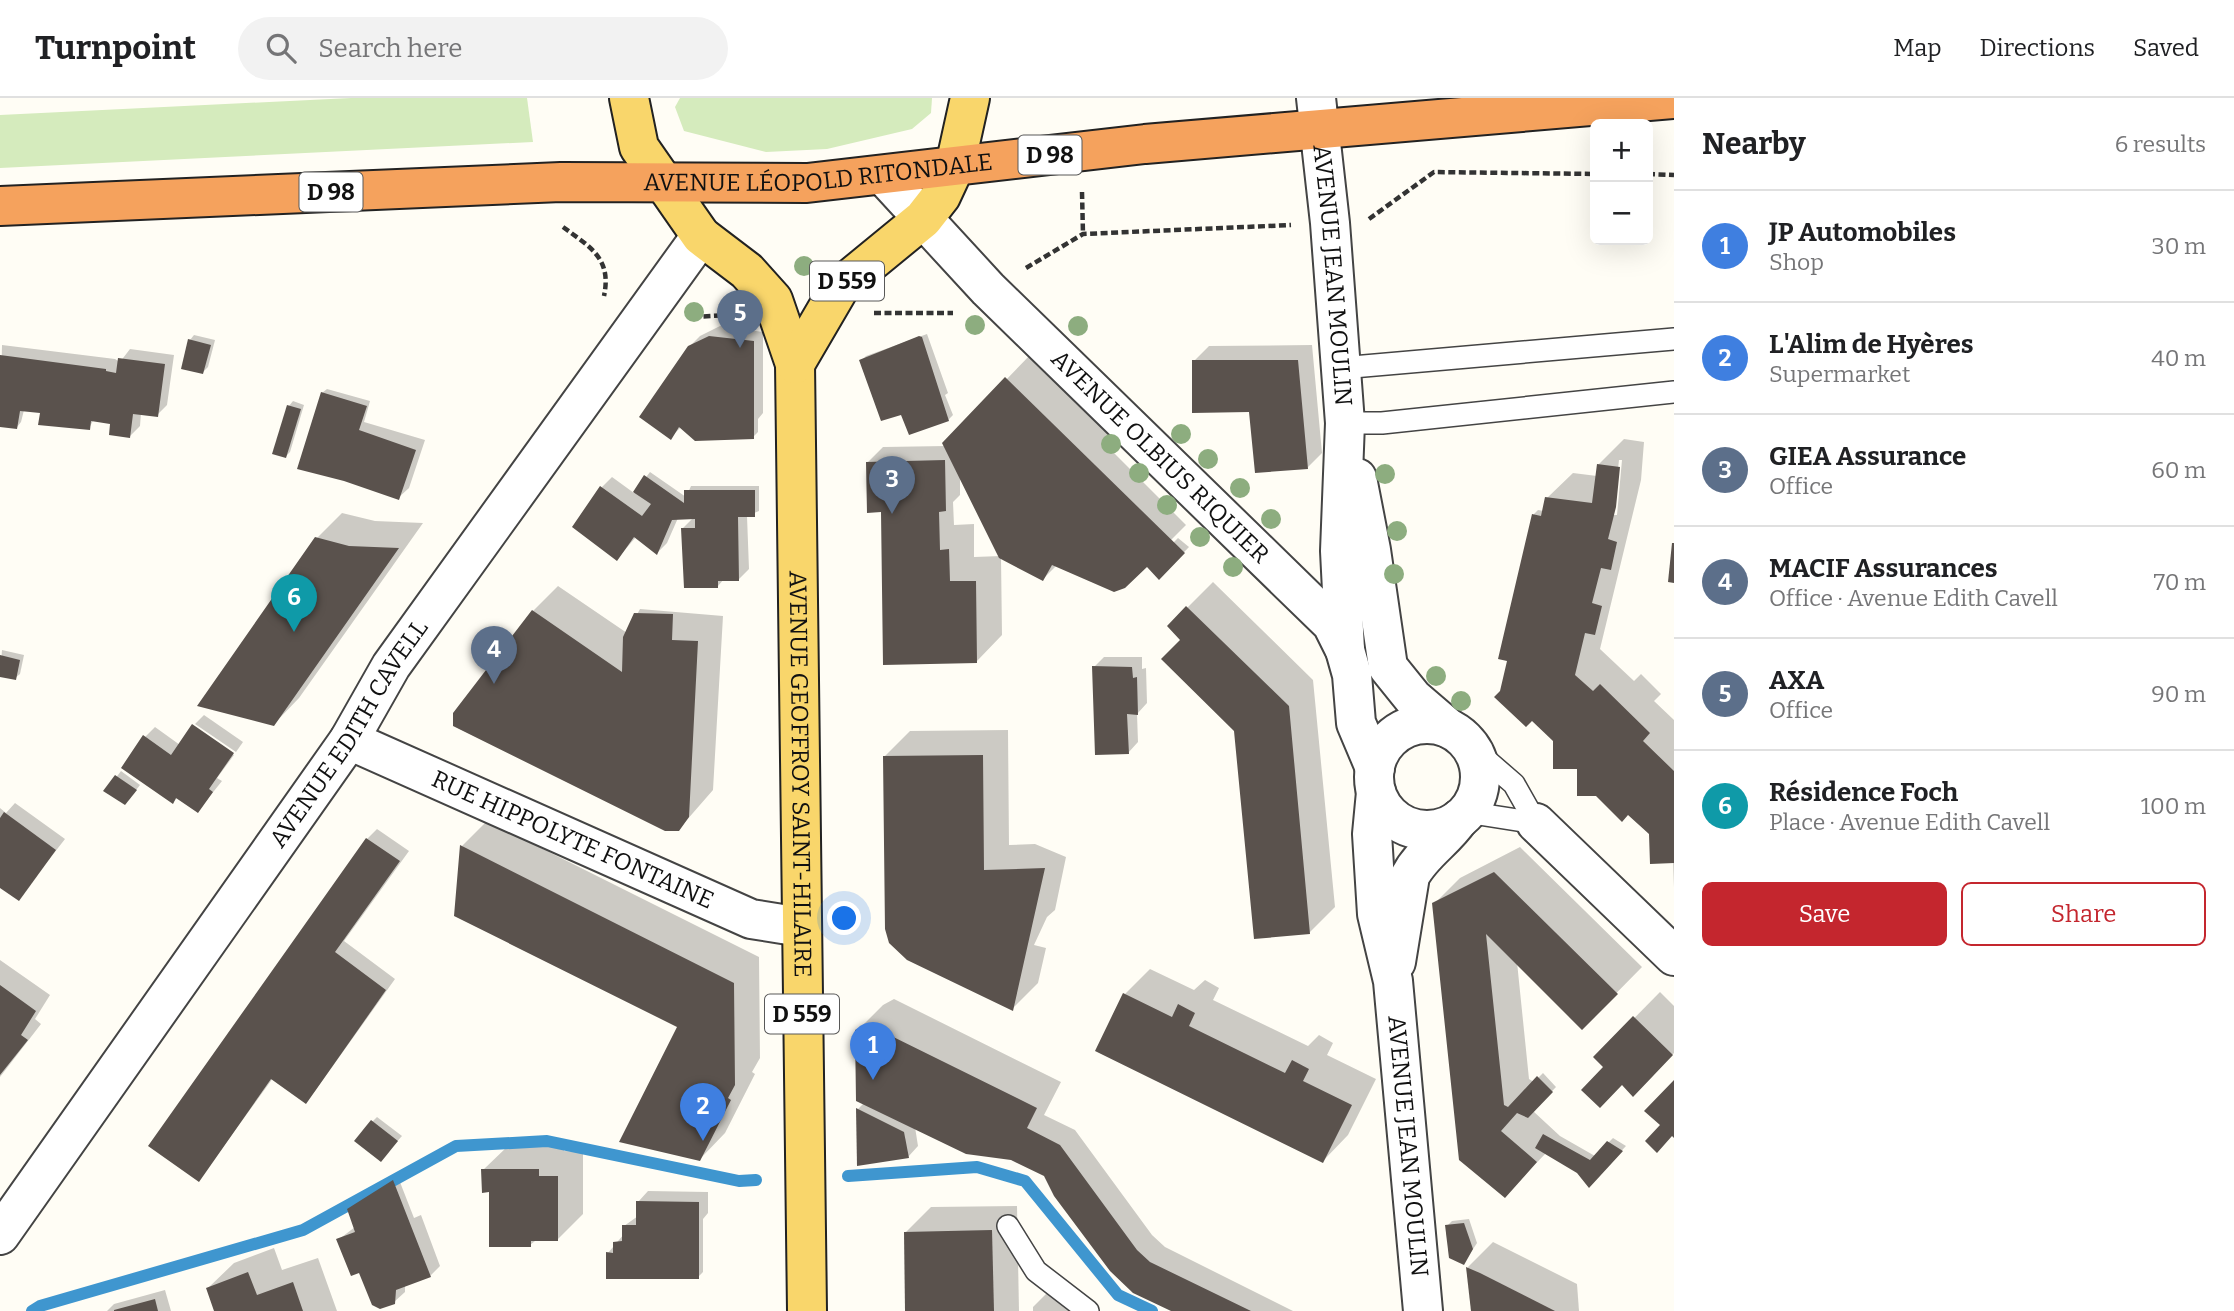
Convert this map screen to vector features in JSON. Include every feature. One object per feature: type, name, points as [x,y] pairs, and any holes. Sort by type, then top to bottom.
[{"type":"highway","name":"AVENUE LÉOPOLD RITONDALE","points":[[0,205],[561,183],[807,183],[1145,144],[1317,114],[1674,99]]},
{"type":"main road","name":"D 559","points":[[629,98],[639,147],[662,184]]},
{"type":"main road","name":"D 559","points":[[795,364],[840,287],[923,219],[941,196],[955,166],[970,98]]},
{"type":"main road","name":"AVENUE GEOFFROY SAINT-HILAIRE","points":[[662,184],[701,236],[747,271],[773,300],[795,364],[807,1311]]},
{"type":"street","name":"AVENUE JEAN MOULIN","points":[[1317,114],[1330,223],[1345,423],[1340,551],[1345,650]]},
{"type":"street","name":"AVENUE OLBIUS RIQUIER","points":[[884,176],[994,295],[1332,624],[1345,650],[1352,674],[1356,723],[1376,780]]},
{"type":"street","name":"AVENUE EDITH CAVELL","points":[[0,1235],[349,740],[391,666],[701,236]]},
{"type":"street","name":"AVENUE JEAN MOULIN","points":[[1345,423],[1371,550],[1388,667],[1413,698],[1458,736]]},
{"type":"street","points":[[1430,723],[1458,736],[1480,768],[1480,786],[1463,815],[1447,826],[1429,829],[1411,827],[1396,819],[1384,807],[1376,780],[1385,744],[1398,733],[1413,726],[1430,723]]},
{"type":"street","name":"RUE HIPPOLYTE FONTAINE","points":[[349,740],[751,919],[801,927]]},
{"type":"street","name":"AVENUE JEAN MOULIN","points":[[1376,780],[1372,834],[1377,914],[1393,981],[1423,1311]]},
{"type":"street","name":"AVENUE JEAN MOULIN","points":[[1393,981],[1410,876],[1416,865],[1463,815]]},
{"type":"street","points":[[1536,823],[1674,956]]},
{"type":"lane","points":[[1341,368],[1674,339]]},
{"type":"lane","points":[[1345,423],[1382,423],[1674,392]]},
{"type":"lane","points":[[1458,736],[1514,784],[1536,823]]},
{"type":"lane","points":[[1463,815],[1536,823]]},
{"type":"lane","points":[[1007,1226],[1036,1271],[1088,1311]]},
{"type":"path","points":[[1367,221],[1434,172],[1590,174]]},
{"type":"path","points":[[1653,174],[1674,174]]},
{"type":"path","points":[[1082,192],[1083,234]]},
{"type":"path","points":[[1016,274],[1083,234],[1293,225]]},
{"type":"path","points":[[563,227],[596,252],[608,277],[603,301]]},
{"type":"green space","points":[[351,98],[527,98],[533,142],[0,168],[0,115]]},
{"type":"green space","points":[[680,98],[932,98],[931,113],[912,129],[827,149],[766,152],[684,131],[675,107]]},
{"type":"building","points":[[709,336],[754,341],[754,439],[695,441],[679,427],[671,440],[639,417],[688,346]]},
{"type":"building","points":[[922,337],[949,421],[909,435],[901,415],[881,421],[859,360]]},
{"type":"building","points":[[188,339],[211,345],[203,374],[181,369]]},
{"type":"building","points":[[0,355],[106,369],[116,373],[118,358],[165,364],[158,417],[133,414],[130,438],[109,435],[110,424],[91,421],[90,430],[38,425],[40,413],[20,411],[17,429],[0,427]]},
{"type":"building","points":[[1192,360],[1298,360],[1308,469],[1255,473],[1249,412],[1192,413]]},
{"type":"building","points":[[1005,377],[1185,553],[1159,580],[1147,567],[1125,588],[1114,592],[1052,565],[1043,581],[999,558],[942,443]]},
{"type":"building","points":[[321,392],[367,406],[359,430],[416,450],[399,500],[344,481],[297,469]]},
{"type":"building","points":[[287,405],[301,409],[286,458],[272,454]]},
{"type":"building","points":[[945,460],[946,511],[939,512],[940,550],[949,549],[950,581],[976,581],[977,663],[883,665],[881,512],[867,513],[866,462]]},
{"type":"building","points":[[1597,464],[1620,467],[1616,507],[1608,539],[1617,542],[1611,570],[1601,568],[1592,603],[1602,606],[1595,635],[1585,633],[1575,675],[1593,691],[1600,684],[1650,733],[1643,741],[1674,771],[1674,863],[1650,864],[1649,834],[1628,815],[1622,822],[1596,796],[1577,796],[1577,769],[1553,769],[1553,741],[1532,721],[1526,727],[1494,697],[1500,691],[1507,661],[1498,659],[1532,514],[1541,516],[1545,497],[1592,503]]},
{"type":"building","points":[[644,475],[684,503],[684,490],[755,490],[755,517],[738,517],[739,581],[718,581],[718,588],[684,588],[681,528],[695,528],[695,519],[672,520],[657,555],[634,537],[617,561],[572,527],[600,486],[642,516],[651,504],[633,492]]},
{"type":"building","points":[[315,537],[349,546],[399,548],[274,726],[197,706]]},
{"type":"building","points":[[1674,543],[1674,583],[1668,582]]},
{"type":"building","points":[[1186,606],[1289,706],[1310,934],[1254,939],[1234,731],[1161,659],[1180,640],[1167,626]]},
{"type":"building","points":[[532,610],[622,672],[623,637],[634,613],[673,614],[672,640],[698,641],[689,817],[679,831],[665,831],[453,726],[453,713]]},
{"type":"building","points":[[0,655],[20,660],[16,680],[0,677]]},
{"type":"building","points":[[1092,666],[1132,667],[1133,678],[1137,677],[1138,715],[1127,714],[1129,754],[1095,755]]},
{"type":"building","points":[[192,724],[234,753],[209,789],[213,792],[198,813],[176,798],[173,804],[121,768],[143,735],[171,755]]},
{"type":"building","points":[[983,755],[984,870],[1045,868],[1013,1011],[907,960],[889,943],[885,929],[883,756]]},
{"type":"building","points":[[115,775],[137,790],[125,805],[103,791]]},
{"type":"building","points":[[4,812],[56,850],[19,901],[0,888],[0,818]]},
{"type":"building","points":[[366,838],[400,861],[335,952],[386,990],[306,1104],[271,1079],[199,1182],[148,1146]]},
{"type":"building","points":[[460,845],[734,983],[735,1085],[728,1098],[731,1100],[700,1161],[619,1142],[677,1027],[454,916]]},
{"type":"building","points":[[1494,872],[1618,994],[1582,1030],[1486,934],[1504,1105],[1508,1107],[1537,1076],[1553,1092],[1528,1118],[1517,1113],[1501,1131],[1537,1162],[1505,1198],[1459,1160],[1432,903]]},
{"type":"building","points":[[0,985],[36,1011],[21,1035],[28,1040],[0,1075]]},
{"type":"building","points":[[1123,993],[1172,1017],[1178,1004],[1195,1013],[1189,1026],[1285,1073],[1292,1060],[1309,1069],[1303,1081],[1352,1105],[1323,1163],[1095,1051]]},
{"type":"building","points":[[1633,1016],[1673,1055],[1633,1097],[1622,1085],[1600,1108],[1581,1090],[1603,1067],[1593,1057]]},
{"type":"building","points":[[867,1024],[1037,1108],[1027,1128],[1060,1145],[1137,1250],[1150,1262],[1251,1311],[1171,1311],[1133,1293],[1110,1271],[1054,1196],[1044,1176],[1011,1160],[966,1154],[856,1101],[855,1030]]},
{"type":"building","points":[[1674,1080],[1674,1138],[1672,1136],[1657,1153],[1645,1141],[1660,1125],[1644,1111]]},
{"type":"building","points":[[856,1108],[904,1132],[909,1158],[857,1166]]},
{"type":"building","points":[[371,1120],[398,1141],[381,1162],[354,1141]]},
{"type":"building","points":[[1543,1134],[1590,1160],[1607,1141],[1623,1151],[1589,1188],[1577,1173],[1535,1148]]},
{"type":"building","points":[[481,1169],[539,1169],[539,1176],[558,1176],[558,1241],[531,1241],[531,1247],[489,1247],[489,1192],[482,1193]]},
{"type":"building","points":[[393,1180],[431,1277],[396,1290],[395,1304],[380,1309],[372,1305],[359,1273],[351,1276],[336,1239],[355,1232],[347,1209]]},
{"type":"building","points":[[636,1201],[699,1202],[699,1279],[606,1279],[606,1252],[613,1253],[613,1242],[622,1241],[622,1225],[636,1225]]},
{"type":"building","points":[[1464,1223],[1473,1249],[1464,1265],[1449,1258],[1445,1225]]},
{"type":"building","points":[[992,1230],[994,1311],[905,1311],[904,1232]]},
{"type":"building","points":[[1466,1267],[1480,1273],[1555,1311],[1471,1311]]},
{"type":"building","points":[[248,1272],[257,1295],[293,1282],[303,1311],[214,1311],[206,1288]]},
{"type":"building","points":[[155,1299],[158,1311],[114,1311],[114,1310]]},
{"type":"waterway","points":[[32,1311],[40,1306],[303,1230],[456,1146],[547,1141],[739,1181],[756,1180]]},
{"type":"waterway","points":[[848,1176],[977,1167],[1025,1181],[1118,1295],[1152,1311]]},
{"type":"place","name":"AXA","points":[[740,348]]},
{"type":"place","name":"GIEA Assurance","points":[[892,514]]},
{"type":"place","name":"Résidence Foch","points":[[294,632]]},
{"type":"place","name":"MACIF Assurances","points":[[494,684]]},
{"type":"place","name":"JP Automobiles","points":[[873,1080]]},
{"type":"place","name":"L'Alim de Hyères","points":[[703,1141]]}]
